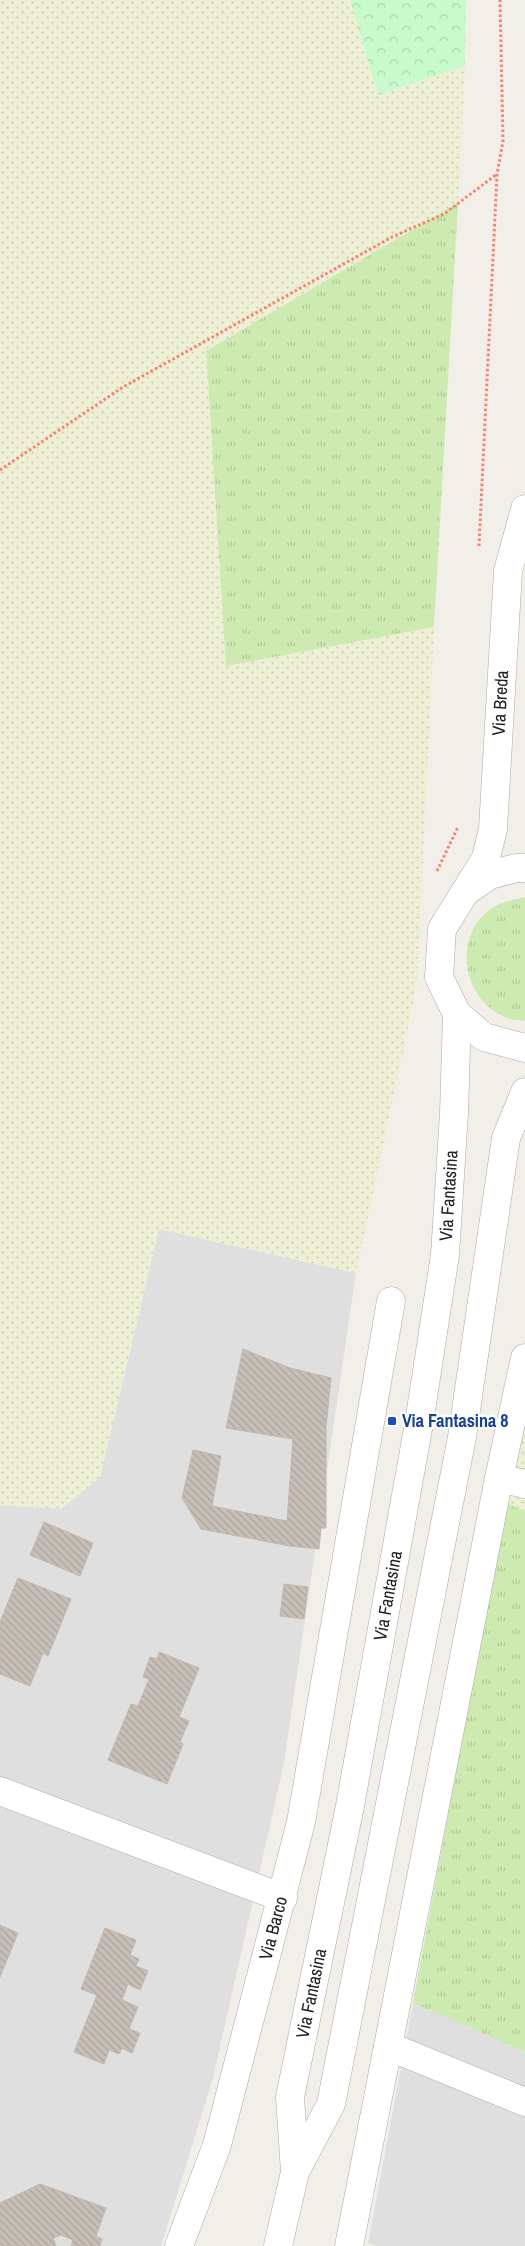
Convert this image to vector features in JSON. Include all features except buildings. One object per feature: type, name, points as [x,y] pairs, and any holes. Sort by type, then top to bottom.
[{"type":"street","name":"Via Breda","points":[[525,509],[508,571],[494,829],[486,858],[442,929],[439,977],[457,1014],[484,1037],[525,1048]]},
{"type":"street","name":"Via Breda","points":[[465,892],[490,875],[516,868],[525,868]]},
{"type":"street","name":"Via Fantasina","points":[[295,2172],[290,2097],[350,1806],[418,1429],[445,1255],[454,1113],[457,1014]]},
{"type":"street","name":"Via Fantasina","points":[[278,2246],[295,2172],[330,2104],[462,1437],[506,1138],[525,1092]]},
{"type":"street","points":[[282,1898],[301,1822],[391,1301]]},
{"type":"street","points":[[349,2246],[499,1478],[525,1358]]},
{"type":"street","points":[[499,1478],[525,1484]]},
{"type":"street","name":"Via Barco","points":[[0,1791],[282,1898],[216,2145],[179,2246]]},
{"type":"street","points":[[388,2046],[525,2102]]},
{"type":"path","points":[[479,551],[497,174],[503,141],[500,0]]},
{"type":"path","points":[[0,470],[123,388],[392,236],[444,214],[497,174]]},
{"type":"path","points":[[435,875],[459,826]]},
{"type":"shaded area","points":[[159,1229],[356,1273],[284,1763],[213,2078],[161,2246],[0,2246],[0,1505],[61,1509],[100,1477]]},
{"type":"shaded area","points":[[413,2003],[525,2052],[525,2246],[377,2246],[368,2243]]},
{"type":"green space","points":[[0,0],[350,0],[378,95],[465,66],[458,203],[206,351],[226,666],[434,627],[417,984],[356,1273],[159,1229],[100,1477],[61,1509],[0,1505]]},
{"type":"green space","points":[[350,0],[466,0],[465,66],[378,95]]},
{"type":"green space","points":[[458,203],[434,627],[226,666],[206,351]]},
{"type":"green space","points":[[525,897],[525,1021],[513,1020],[495,1012],[483,1001],[474,987],[468,972],[467,956],[469,941],[475,926],[486,913],[499,904]]},
{"type":"green space","points":[[525,1415],[525,1511],[506,1503]]},
{"type":"green space","points":[[506,1503],[525,1511],[525,2052],[413,2003]]},
{"type":"place","name":"Via Fantasina 8","points":[[392,1421]]}]
